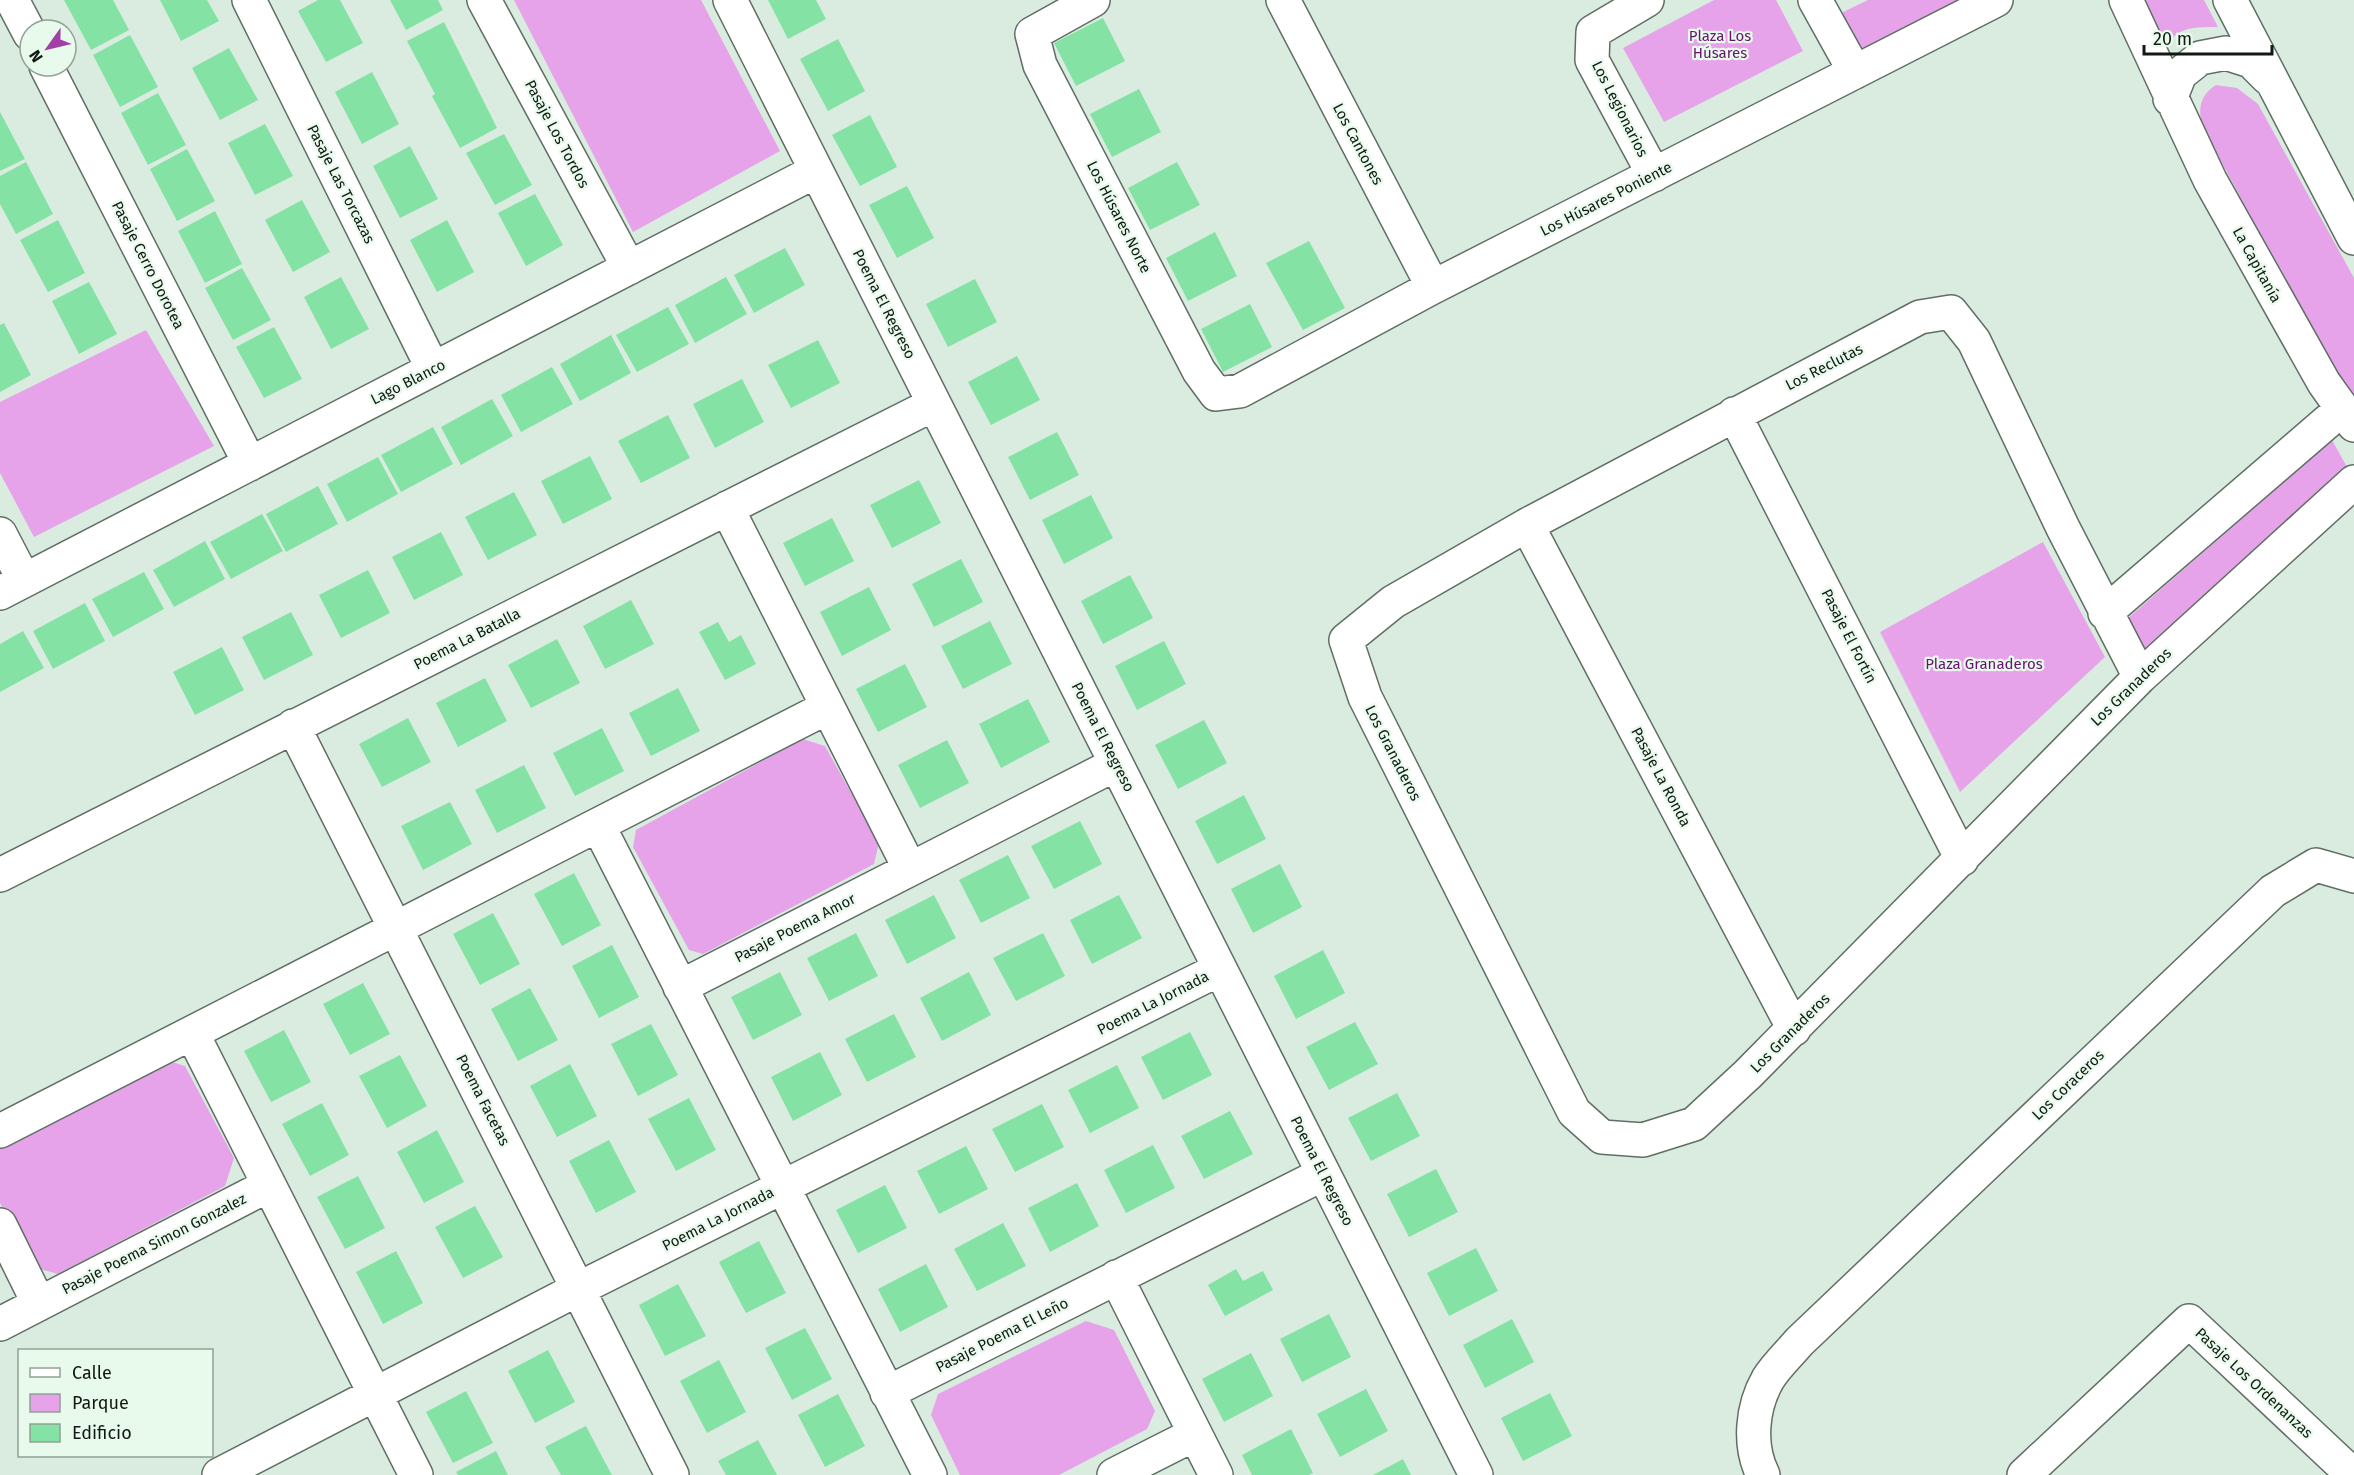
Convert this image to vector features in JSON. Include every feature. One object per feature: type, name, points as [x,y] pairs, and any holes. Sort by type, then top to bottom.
[{"type":"street","points":[[12,0],[22,18]]},
{"type":"street","name":"Pasaje Las Torcazas","points":[[249,0],[433,369]]},
{"type":"street","name":"Pasaje Los Tordos","points":[[484,0],[629,268]]},
{"type":"street","name":"Poema El Regreso","points":[[730,0],[1476,1475]]},
{"type":"street","name":"Los Húsares Norte","points":[[1093,0],[1032,34],[1040,65],[1199,371],[1216,394]]},
{"type":"street","name":"Los Cantones","points":[[1283,0],[1433,287]]},
{"type":"street","name":"Los Legionarios","points":[[1647,0],[1593,32],[1592,60],[1654,175]]},
{"type":"street","name":"Los Húsares Poniente","points":[[1216,394],[1240,391],[1433,287],[1996,0]]},
{"type":"street","name":"La Capitanía","points":[[2126,0],[2170,99],[2265,282],[2324,383],[2348,417]]},
{"type":"street","points":[[2230,0],[2269,80],[2354,238]]},
{"type":"street","points":[[1823,2],[1855,72]]},
{"type":"street","points":[[2170,99],[2180,74],[2200,58],[2226,52],[2252,61],[2269,80]]},
{"type":"street","name":"Pasaje Cerro Dorotea","points":[[52,78],[250,464]]},
{"type":"street","name":"Lago Blanco","points":[[12,586],[816,171]]},
{"type":"street","name":"Los Reclutas","points":[[1346,640],[1393,602],[1527,525],[1920,317],[1951,312],[1974,341],[2105,613],[2140,677]]},
{"type":"street","name":"Poema La Batalla","points":[[0,875],[934,404]]},
{"type":"street","name":"Pasaje El Fortín","points":[[1734,414],[1962,859]]},
{"type":"street","points":[[2105,613],[2348,417]]},
{"type":"street","name":"Los Granaderos","points":[[1346,640],[1365,697],[1574,1112],[1602,1137],[1643,1140],[1694,1124],[1794,1029],[2140,677],[2354,482]]},
{"type":"street","points":[[727,508],[910,869]]},
{"type":"street","name":"Pasaje La Ronda","points":[[1527,525],[1794,1029]]},
{"type":"street","points":[[0,534],[12,586]]},
{"type":"street","points":[[0,1131],[828,707]]},
{"type":"street","name":"Poema Facetas","points":[[293,726],[672,1475]]},
{"type":"street","name":"Pasaje Poema Amor","points":[[680,987],[1116,764]]},
{"type":"street","points":[[598,825],[930,1475]]},
{"type":"street","name":"Los Coraceros","points":[[1763,1475],[1754,1444],[1754,1414],[1768,1378],[1799,1342],[2273,891],[2316,865],[2354,876]]},
{"type":"street","name":"Poema La Jornada","points":[[219,1475],[578,1289],[1220,969]]},
{"type":"street","points":[[192,1033],[416,1475]]},
{"type":"street","name":"Pasaje Poema El Leño","points":[[887,1393],[1323,1174]]},
{"type":"street","name":"Pasaje Poema Simon Gonzalez","points":[[0,1324],[269,1185]]},
{"type":"street","points":[[0,1225],[39,1304]]},
{"type":"street","points":[[1116,1278],[1216,1475]]},
{"type":"street","name":"Pasaje Los Ordenanzas","points":[[2024,1475],[2188,1321],[2353,1475]]},
{"type":"street","points":[[1114,1475],[1195,1434]]},
{"type":"green space","points":[[514,0],[701,0],[780,151],[633,232]]},
{"type":"green space","name":"Plaza Los Húsares","points":[[1714,0],[1776,0],[1803,51],[1664,122],[1623,48]]},
{"type":"green space","points":[[1868,0],[1968,0],[1864,53],[1839,14]]},
{"type":"green space","points":[[2136,0],[2204,0],[2218,27],[2184,30],[2172,38],[2161,54]]},
{"type":"green space","points":[[2216,85],[2237,88],[2258,104],[2354,278],[2354,400],[2342,386],[2202,126],[2200,113],[2203,98]]},
{"type":"green space","points":[[146,330],[214,446],[34,537],[0,473],[0,402]]},
{"type":"green space","points":[[2332,440],[2347,467],[2145,653],[2127,619]]},
{"type":"green space","name":"Plaza Granaderos","points":[[2043,542],[2105,657],[1960,792],[1880,632]]},
{"type":"green space","points":[[803,739],[825,746],[879,843],[874,864],[703,954],[689,950],[633,847],[636,830]]},
{"type":"green space","points":[[162,1059],[185,1066],[234,1158],[225,1186],[58,1274],[33,1267],[0,1203],[0,1145]]},
{"type":"green space","points":[[1086,1321],[1114,1330],[1155,1411],[1147,1429],[1059,1475],[960,1475],[931,1415],[938,1394]]},
{"type":"building","points":[[64,0],[113,0],[129,30],[91,50],[78,26],[78,18],[74,18]]},
{"type":"building","points":[[160,0],[207,0],[219,21],[181,41]]},
{"type":"building","points":[[318,0],[340,0],[363,43],[326,62],[298,11]]},
{"type":"building","points":[[390,0],[438,0],[443,10],[406,30]]},
{"type":"building","points":[[768,0],[816,0],[826,19],[788,39]]},
{"type":"building","points":[[1103,18],[1125,61],[1076,86],[1054,43]]},
{"type":"building","points":[[444,22],[497,128],[460,148],[432,96],[435,94],[407,41]]},
{"type":"building","points":[[130,35],[158,87],[120,107],[93,55]]},
{"type":"building","points":[[838,39],[865,91],[828,111],[800,59]]},
{"type":"building","points":[[229,48],[258,100],[220,120],[192,68]]},
{"type":"building","points":[[372,72],[399,124],[362,144],[335,92]]},
{"type":"building","points":[[1139,89],[1161,132],[1112,157],[1090,114]]},
{"type":"building","points":[[158,93],[186,145],[148,165],[121,113]]},
{"type":"building","points":[[0,112],[25,159],[0,171]]},
{"type":"building","points":[[870,115],[897,167],[860,186],[832,135]]},
{"type":"building","points":[[265,124],[293,176],[255,195],[228,143]]},
{"type":"building","points":[[504,134],[532,185],[495,205],[466,153]]},
{"type":"building","points":[[410,146],[438,199],[400,218],[373,166]]},
{"type":"building","points":[[187,149],[215,201],[177,221],[150,169]]},
{"type":"building","points":[[26,162],[53,214],[16,234],[0,204],[0,176]]},
{"type":"building","points":[[1177,162],[1200,205],[1150,230],[1128,188]]},
{"type":"building","points":[[907,186],[934,238],[897,258],[869,205]]},
{"type":"building","points":[[535,194],[563,245],[526,266],[498,213]]},
{"type":"building","points":[[302,200],[330,252],[293,272],[265,220]]},
{"type":"building","points":[[215,211],[242,264],[205,283],[178,231]]},
{"type":"building","points":[[58,220],[85,273],[48,292],[20,240]]},
{"type":"building","points":[[447,220],[474,272],[437,292],[410,240]]},
{"type":"building","points":[[1215,232],[1237,276],[1188,301],[1166,258]]},
{"type":"building","points":[[1309,241],[1345,308],[1303,330],[1266,263]]},
{"type":"building","points":[[785,248],[805,285],[754,313],[734,275]]},
{"type":"building","points":[[242,268],[271,320],[233,340],[205,288]]},
{"type":"building","points":[[341,277],[369,329],[331,349],[304,297]]},
{"type":"building","points":[[726,277],[747,314],[695,343],[675,305]]},
{"type":"building","points":[[975,279],[997,322],[948,347],[926,304]]},
{"type":"building","points":[[89,282],[117,334],[79,354],[52,301]]},
{"type":"building","points":[[1250,304],[1272,347],[1223,372],[1201,329]]},
{"type":"building","points":[[668,307],[689,344],[637,372],[616,335]]},
{"type":"building","points":[[4,323],[31,375],[0,392],[0,325]]},
{"type":"building","points":[[274,327],[302,379],[264,398],[236,347]]},
{"type":"building","points":[[611,335],[631,373],[580,401],[560,364]]},
{"type":"building","points":[[818,340],[840,383],[791,408],[768,365]]},
{"type":"building","points":[[1017,356],[1040,400],[991,425],[968,382]]},
{"type":"building","points":[[552,367],[573,404],[521,432],[501,395]]},
{"type":"building","points":[[742,379],[764,422],[715,448],[693,404]]},
{"type":"building","points":[[492,399],[513,436],[461,465],[441,427]]},
{"type":"building","points":[[668,415],[690,458],[641,483],[618,441]]},
{"type":"building","points":[[433,427],[453,464],[401,492],[381,455]]},
{"type":"building","points":[[1057,432],[1079,475],[1030,500],[1008,457]]},
{"type":"building","points":[[590,456],[612,499],[563,524],[541,481]]},
{"type":"building","points":[[378,457],[398,494],[347,522],[327,484]]},
{"type":"building","points":[[919,480],[941,523],[892,548],[870,505]]},
{"type":"building","points":[[318,486],[338,524],[286,552],[266,514]]},
{"type":"building","points":[[514,492],[537,535],[488,560],[465,517]]},
{"type":"building","points":[[1091,495],[1113,538],[1064,564],[1042,520]]},
{"type":"building","points":[[262,514],[283,551],[231,579],[210,542]]},
{"type":"building","points":[[832,518],[854,561],[805,586],[783,543]]},
{"type":"building","points":[[441,532],[463,575],[414,600],[392,557]]},
{"type":"building","points":[[205,541],[225,579],[174,607],[153,570]]},
{"type":"building","points":[[961,559],[983,602],[934,627],[912,584]]},
{"type":"building","points":[[368,570],[390,613],[341,638],[319,595]]},
{"type":"building","points":[[144,572],[164,609],[113,637],[92,599]]},
{"type":"building","points":[[1130,575],[1153,618],[1103,644],[1081,601]]},
{"type":"building","points":[[869,587],[891,630],[842,656],[820,612]]},
{"type":"building","points":[[631,600],[654,644],[605,669],[583,626]]},
{"type":"building","points":[[85,603],[105,641],[53,669],[33,631]]},
{"type":"building","points":[[291,612],[313,655],[264,680],[242,637]]},
{"type":"building","points":[[990,621],[1012,664],[963,689],[941,646]]},
{"type":"building","points":[[718,622],[729,642],[741,635],[756,664],[725,680],[699,632]]},
{"type":"building","points":[[23,631],[44,668],[0,692],[0,644]]},
{"type":"building","points":[[557,639],[580,683],[531,708],[508,665]]},
{"type":"building","points":[[1164,641],[1186,684],[1137,710],[1115,666]]},
{"type":"building","points":[[222,647],[244,690],[195,715],[173,672]]},
{"type":"building","points":[[905,664],[927,707],[878,732],[856,689]]},
{"type":"building","points":[[485,678],[507,721],[458,747],[436,703]]},
{"type":"building","points":[[678,688],[700,731],[651,756],[629,713]]},
{"type":"building","points":[[1028,699],[1050,742],[1001,768],[979,724]]},
{"type":"building","points":[[408,718],[431,762],[382,787],[359,744]]},
{"type":"building","points":[[1204,720],[1227,763],[1178,789],[1155,745]]},
{"type":"building","points":[[602,728],[624,771],[575,796],[553,753]]},
{"type":"building","points":[[947,740],[969,783],[920,808],[898,765]]},
{"type":"building","points":[[524,765],[546,808],[497,833],[475,790]]},
{"type":"building","points":[[1244,795],[1266,839],[1217,864],[1195,821]]},
{"type":"building","points":[[450,802],[472,844],[423,870],[401,826]]},
{"type":"building","points":[[1080,821],[1102,864],[1054,889],[1031,846]]},
{"type":"building","points":[[1008,855],[1030,898],[981,923],[959,880]]},
{"type":"building","points":[[1280,864],[1302,907],[1253,933],[1231,889]]},
{"type":"building","points":[[574,873],[601,925],[562,946],[534,894]]},
{"type":"building","points":[[934,895],[956,938],[907,964],[885,920]]},
{"type":"building","points":[[1119,895],[1142,938],[1092,964],[1070,920]]},
{"type":"building","points":[[493,913],[520,964],[480,985],[453,934]]},
{"type":"building","points":[[856,933],[878,976],[829,1001],[807,958]]},
{"type":"building","points":[[1043,933],[1065,976],[1016,1001],[993,958]]},
{"type":"building","points":[[612,945],[639,997],[599,1018],[572,966]]},
{"type":"building","points":[[1323,950],[1345,993],[1296,1019],[1274,976]]},
{"type":"building","points":[[780,972],[802,1015],[753,1040],[731,997]]},
{"type":"building","points":[[969,972],[991,1015],[942,1041],[920,998]]},
{"type":"building","points":[[363,983],[390,1034],[350,1055],[323,1004]]},
{"type":"building","points":[[530,988],[558,1040],[518,1061],[491,1009]]},
{"type":"building","points":[[894,1014],[916,1057],[867,1082],[845,1039]]},
{"type":"building","points":[[1355,1022],[1378,1064],[1329,1090],[1306,1047]]},
{"type":"building","points":[[651,1024],[678,1075],[638,1096],[611,1044]]},
{"type":"building","points":[[284,1030],[311,1082],[271,1102],[244,1051]]},
{"type":"building","points":[[1190,1032],[1212,1075],[1163,1100],[1141,1057]]},
{"type":"building","points":[[820,1052],[842,1095],[793,1121],[771,1077]]},
{"type":"building","points":[[400,1055],[427,1106],[387,1128],[359,1076]]},
{"type":"building","points":[[570,1064],[597,1116],[557,1137],[530,1086]]},
{"type":"building","points":[[1117,1065],[1139,1108],[1090,1133],[1068,1090]]},
{"type":"building","points":[[1397,1093],[1420,1136],[1371,1161],[1348,1118]]},
{"type":"building","points":[[689,1098],[716,1150],[676,1171],[648,1119]]},
{"type":"building","points":[[322,1103],[349,1155],[310,1176],[282,1124]]},
{"type":"building","points":[[1042,1104],[1064,1147],[1015,1172],[992,1129]]},
{"type":"building","points":[[1230,1111],[1253,1154],[1204,1179],[1181,1136]]},
{"type":"building","points":[[437,1130],[464,1182],[424,1203],[397,1152]]},
{"type":"building","points":[[609,1140],[636,1192],[596,1213],[569,1161]]},
{"type":"building","points":[[1153,1145],[1175,1188],[1126,1213],[1104,1170]]},
{"type":"building","points":[[966,1146],[988,1189],[939,1214],[917,1171]]},
{"type":"building","points":[[1436,1169],[1458,1212],[1409,1237],[1387,1194]]},
{"type":"building","points":[[358,1176],[385,1228],[345,1249],[317,1197]]},
{"type":"building","points":[[1077,1183],[1099,1226],[1050,1252],[1028,1208]]},
{"type":"building","points":[[885,1185],[907,1228],[858,1253],[836,1210]]},
{"type":"building","points":[[475,1206],[503,1257],[463,1278],[435,1227]]},
{"type":"building","points":[[1003,1223],[1026,1266],[977,1291],[954,1249]]},
{"type":"building","points":[[759,1241],[786,1293],[746,1313],[719,1262]]},
{"type":"building","points":[[1476,1248],[1498,1291],[1449,1316],[1427,1273]]},
{"type":"building","points":[[396,1251],[423,1303],[383,1324],[356,1272]]},
{"type":"building","points":[[926,1264],[948,1307],[900,1332],[878,1289]]},
{"type":"building","points":[[1236,1269],[1243,1281],[1263,1271],[1273,1290],[1225,1316],[1208,1285]]},
{"type":"building","points":[[678,1284],[706,1336],[665,1356],[639,1305]]},
{"type":"building","points":[[1329,1314],[1351,1357],[1302,1382],[1280,1339]]},
{"type":"building","points":[[1512,1319],[1534,1362],[1485,1388],[1463,1345]]},
{"type":"building","points":[[805,1328],[832,1379],[792,1400],[765,1348]]},
{"type":"building","points":[[548,1350],[575,1402],[535,1423],[508,1371]]},
{"type":"building","points":[[1251,1353],[1273,1396],[1224,1422],[1202,1379]]},
{"type":"building","points":[[719,1360],[746,1412],[707,1433],[680,1381]]},
{"type":"building","points":[[1366,1389],[1388,1431],[1340,1457],[1317,1414]]},
{"type":"building","points":[[466,1391],[493,1443],[453,1463],[426,1412]]},
{"type":"building","points":[[1550,1393],[1572,1436],[1523,1461],[1501,1418]]},
{"type":"building","points":[[838,1394],[865,1446],[825,1467],[798,1415]]},
{"type":"building","points":[[586,1426],[612,1475],[561,1475],[545,1447]]},
{"type":"building","points":[[1291,1429],[1313,1473],[1309,1475],[1252,1475],[1242,1455]]},
{"type":"building","points":[[758,1440],[777,1475],[726,1475],[718,1461]]},
{"type":"building","points":[[496,1451],[508,1475],[458,1475],[456,1472]]},
{"type":"building","points":[[1403,1459],[1411,1475],[1373,1475]]}]
